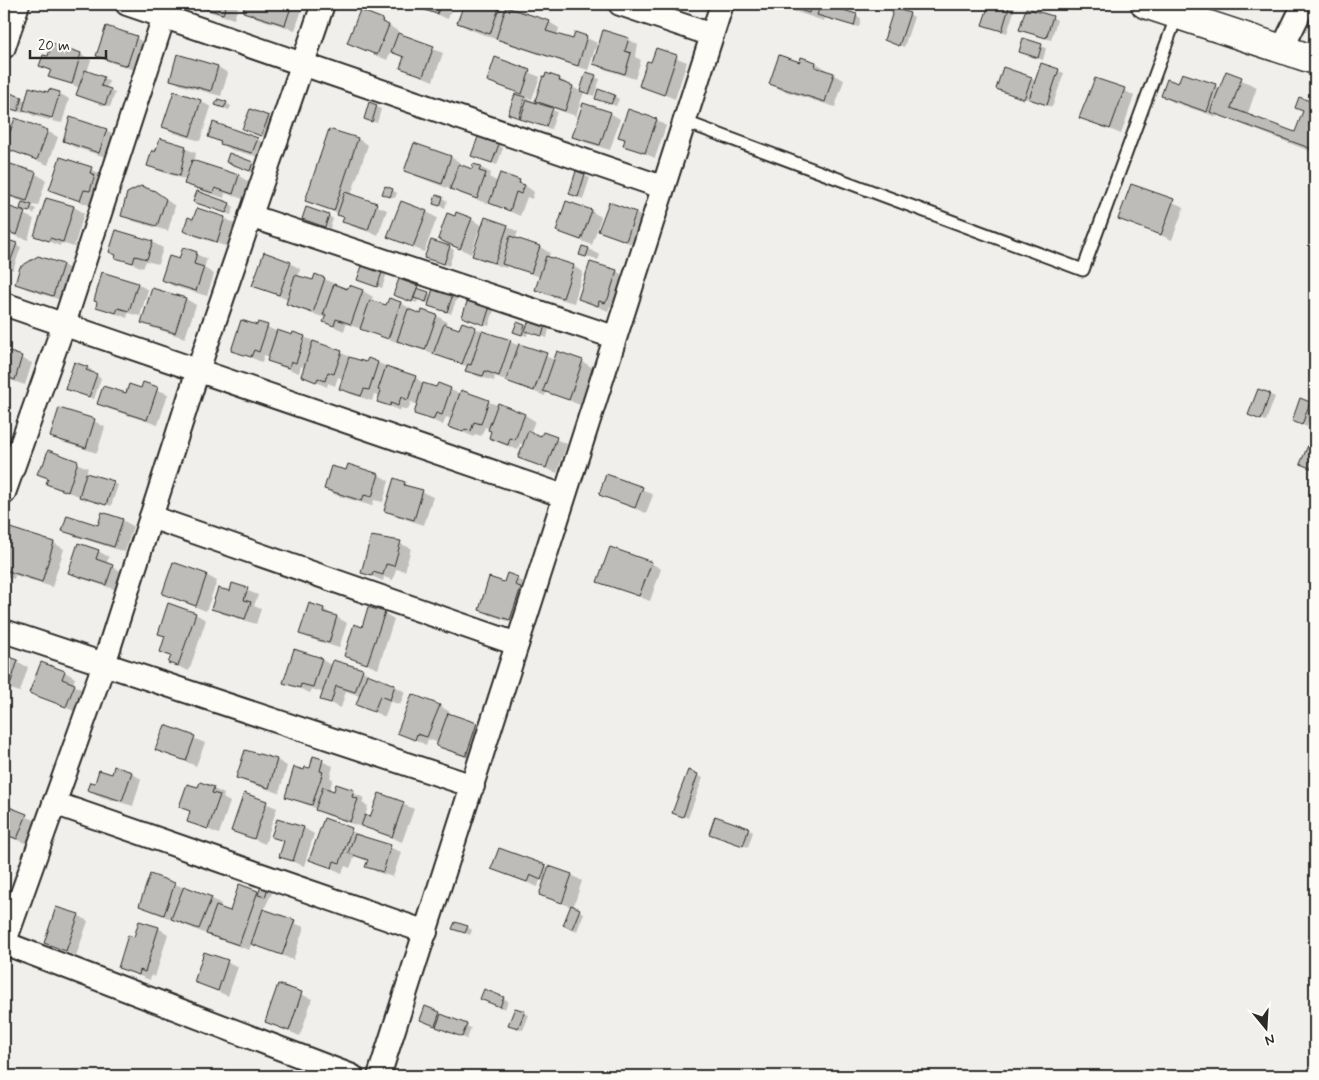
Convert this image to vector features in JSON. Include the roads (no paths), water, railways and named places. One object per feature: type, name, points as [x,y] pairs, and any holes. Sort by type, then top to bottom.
[{"type":"street","points":[[4,47],[18,4]]},
{"type":"street","points":[[127,4],[165,10],[302,63],[662,187]]},
{"type":"street","points":[[322,4],[198,370],[104,664],[4,944],[352,1076]]},
{"type":"street","points":[[620,4],[712,35]]},
{"type":"street","points":[[379,1076],[722,4]]},
{"type":"street","points":[[1145,4],[1315,60]]},
{"type":"street","points":[[1282,49],[1304,4]]},
{"type":"street","points":[[4,493],[64,324],[165,10]]},
{"type":"street","points":[[250,216],[614,337]]},
{"type":"street","points":[[4,304],[564,496]]},
{"type":"street","points":[[151,517],[517,644]]},
{"type":"street","points":[[4,631],[472,786]]},
{"type":"street","points":[[54,803],[426,932]]},
{"type":"lane","points":[[683,121],[1083,270],[1177,14]]}]
